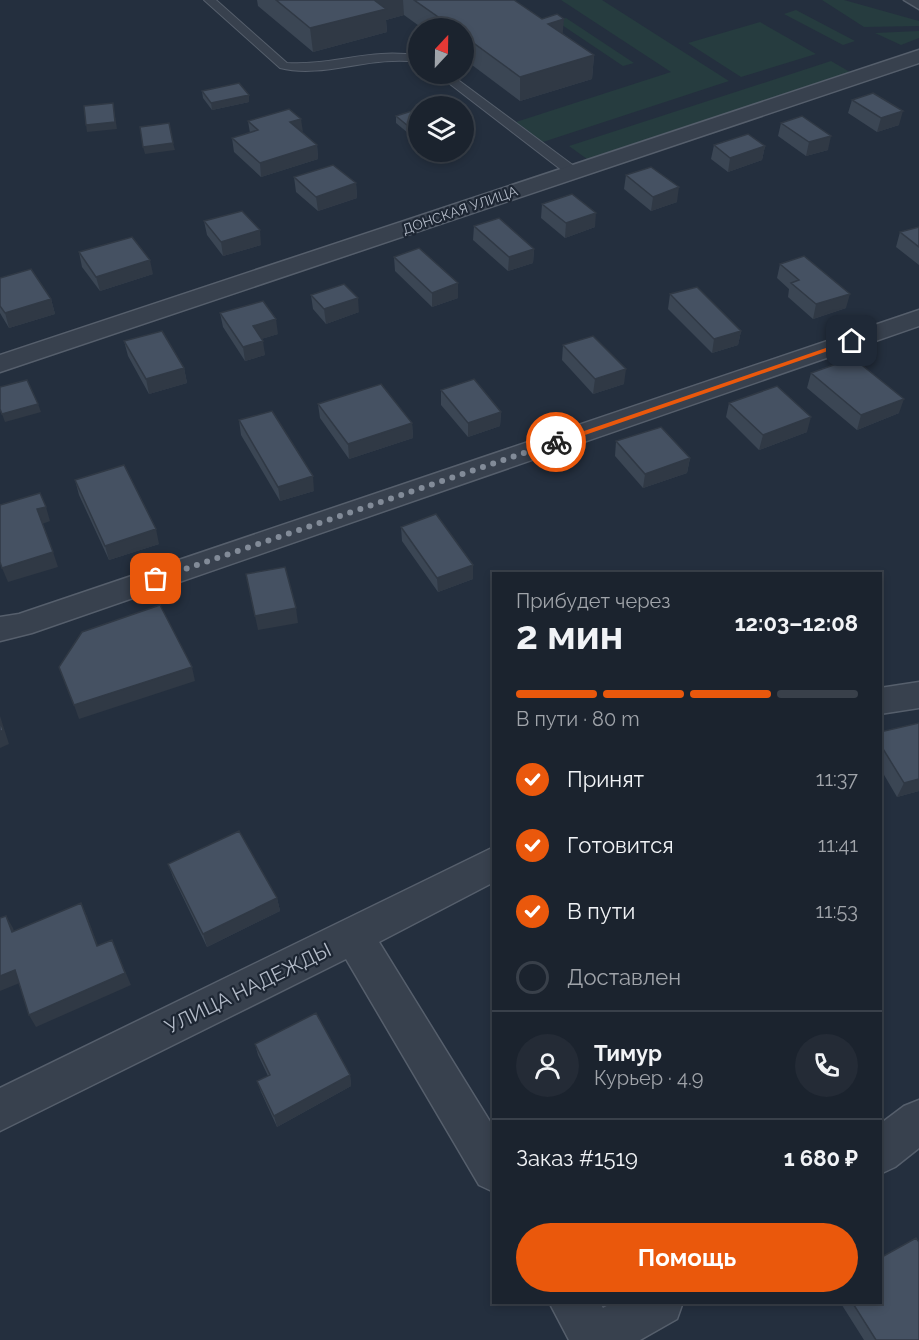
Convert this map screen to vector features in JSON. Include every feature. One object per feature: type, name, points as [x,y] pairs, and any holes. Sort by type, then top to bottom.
[{"type":"street","points":[[913,0],[919,3]]},
{"type":"street","name":"ДОНСКАЯ УЛИЦА","points":[[0,364],[919,56]]},
{"type":"street","points":[[0,629],[21,625],[919,318]]},
{"type":"street","points":[[882,701],[919,695]]},
{"type":"street","name":"УЛИЦА НАДЕЖДЫ","points":[[0,1110],[354,936],[492,864]]},
{"type":"street","points":[[354,936],[492,1167]]},
{"type":"street","points":[[882,1150],[919,1121]]},
{"type":"street","points":[[574,1304],[594,1340],[657,1304]]},
{"type":"lane","points":[[209,0],[284,66],[299,69],[390,57],[408,58]]},
{"type":"lane","points":[[456,84],[573,172]]},
{"type":"green space","points":[[561,0],[602,0],[729,81],[543,142],[516,122],[671,72]]},
{"type":"green space","points":[[822,0],[844,0],[919,21],[919,26],[864,27]]},
{"type":"green space","points":[[796,10],[855,41],[843,45],[784,14]]},
{"type":"green space","points":[[566,18],[634,63],[623,66],[556,21]]},
{"type":"green space","points":[[760,22],[816,54],[741,77],[688,43]]},
{"type":"green space","points":[[919,31],[919,38],[901,45],[875,33]]},
{"type":"green space","points":[[831,61],[850,72],[587,159],[569,146]]},
{"type":"building","points":[[276,0],[374,0],[386,9],[310,28]]},
{"type":"building","points":[[414,0],[514,0],[542,19],[557,14],[564,19],[548,24],[594,55],[520,77],[474,43],[474,18],[440,18]]},
{"type":"building","points":[[239,83],[249,95],[211,103],[202,91]]},
{"type":"building","points":[[873,93],[903,111],[881,118],[852,100]]},
{"type":"building","points":[[113,103],[115,122],[86,125],[84,106]]},
{"type":"building","points":[[289,109],[301,119],[290,122],[317,145],[260,163],[232,138],[258,130],[248,121]]},
{"type":"building","points":[[408,112],[408,126],[396,116]]},
{"type":"building","points":[[802,116],[831,136],[809,142],[781,123]]},
{"type":"building","points":[[169,123],[173,143],[143,147],[140,127]]},
{"type":"building","points":[[748,134],[765,146],[730,158],[714,145]]},
{"type":"building","points":[[333,165],[356,183],[316,197],[294,177]]},
{"type":"building","points":[[651,167],[679,187],[653,197],[626,175]]},
{"type":"building","points":[[572,194],[596,213],[566,223],[542,204]]},
{"type":"building","points":[[242,211],[260,230],[221,242],[204,221]]},
{"type":"building","points":[[499,218],[534,249],[509,257],[474,226]]},
{"type":"building","points":[[919,227],[919,247],[900,232]]},
{"type":"building","points":[[132,237],[150,260],[96,277],[79,252]]},
{"type":"building","points":[[419,248],[458,283],[432,293],[394,257]]},
{"type":"building","points":[[804,256],[850,294],[816,304],[791,283],[799,280],[780,264]]},
{"type":"building","points":[[31,269],[51,299],[5,313],[0,306],[0,278]]},
{"type":"building","points":[[344,284],[358,298],[324,309],[311,295]]},
{"type":"building","points":[[697,287],[741,331],[714,339],[670,294]]},
{"type":"building","points":[[263,301],[276,319],[253,326],[263,341],[243,347],[220,313]]},
{"type":"building","points":[[162,331],[184,368],[146,379],[124,341]]},
{"type":"building","points":[[593,336],[626,369],[595,379],[563,345]]},
{"type":"building","points":[[853,358],[904,399],[861,415],[811,373]]},
{"type":"building","points":[[474,379],[501,412],[468,423],[441,390]]},
{"type":"building","points":[[27,380],[38,404],[2,414],[0,387]]},
{"type":"building","points":[[381,384],[412,423],[348,444],[318,404]]},
{"type":"building","points":[[777,386],[811,417],[763,435],[729,403]]},
{"type":"building","points":[[272,411],[313,476],[278,487],[239,420]]},
{"type":"building","points":[[661,427],[690,458],[645,474],[616,441]]},
{"type":"building","points":[[124,465],[156,529],[105,546],[75,480]]},
{"type":"building","points":[[40,493],[46,507],[37,509],[53,552],[2,568],[0,562],[0,505]]},
{"type":"building","points":[[436,514],[473,565],[437,578],[401,527]]},
{"type":"building","points":[[285,567],[296,608],[255,616],[246,574]]},
{"type":"building","points":[[160,605],[192,667],[74,705],[59,667],[82,632]]},
{"type":"building","points":[[919,723],[919,779],[904,783],[882,747],[882,732]]},
{"type":"building","points":[[239,831],[277,898],[203,934],[168,864]]},
{"type":"building","points":[[81,903],[97,946],[112,940],[125,973],[29,1015],[15,970],[0,976],[0,918],[6,916],[12,932]]},
{"type":"building","points":[[316,1013],[350,1075],[274,1116],[257,1081],[270,1075],[255,1044]]},
{"type":"building","points":[[916,1238],[919,1242],[919,1340],[876,1340],[853,1304],[882,1304],[882,1257]]},
{"type":"way so far","points":[[156,579],[556,442]]},
{"type":"route","points":[[556,442],[852,341]]}]
